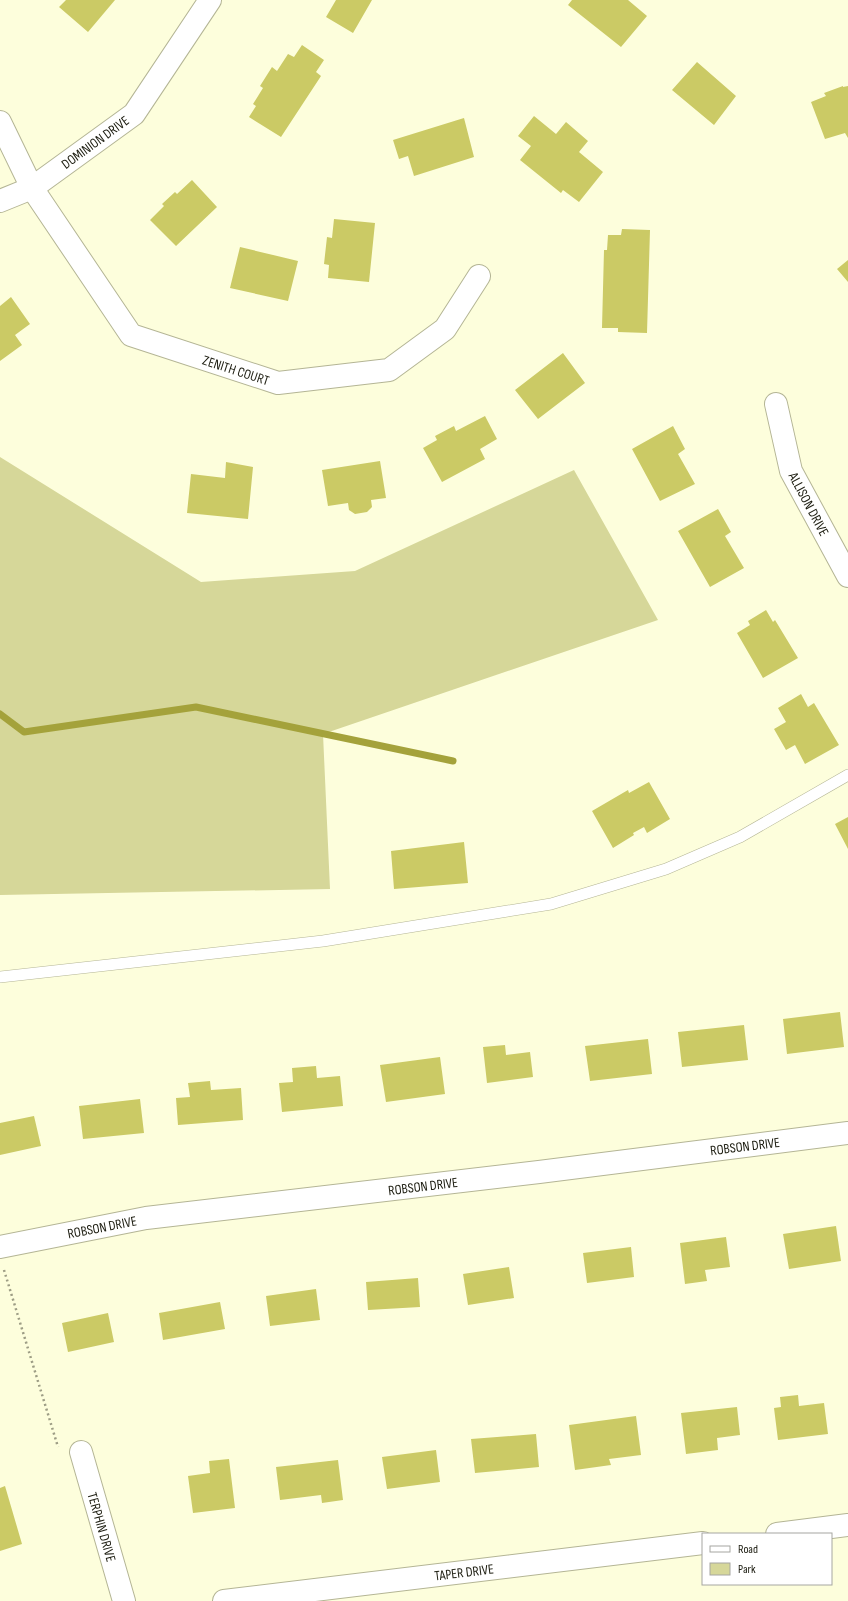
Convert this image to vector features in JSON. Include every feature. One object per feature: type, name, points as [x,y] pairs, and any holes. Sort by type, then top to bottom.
[{"type":"street","name":"DOMINION DRIVE","points":[[0,201],[32,188],[134,114],[210,0]]},
{"type":"street","name":"ZENITH COURT","points":[[0,122],[32,188],[131,335],[278,383],[389,370],[445,328],[480,276]]},
{"type":"street","name":"ALLISON DRIVE","points":[[776,404],[791,471],[848,576]]},
{"type":"street","name":"ROBSON DRIVE","points":[[0,1247],[146,1218],[540,1172],[848,1133]]},
{"type":"street","name":"TERPHIN DRIVE","points":[[81,1452],[124,1601]]},
{"type":"street","points":[[784,1533],[848,1525]]},
{"type":"street","name":"TAPER DRIVE","points":[[224,1601],[702,1543]]},
{"type":"lane","points":[[0,977],[323,941],[551,904],[666,868],[740,837],[848,775]]},
{"type":"path","points":[[4,1268],[58,1447],[69,1455],[81,1452]]},
{"type":"green space","points":[[0,457],[201,582],[355,571],[574,470],[658,620],[323,734],[330,889],[0,895]]},
{"type":"building","points":[[66,0],[115,0],[88,32],[59,7]]},
{"type":"building","points":[[336,0],[372,0],[353,33],[326,17]]},
{"type":"building","points":[[572,0],[628,0],[647,16],[621,47],[568,5]]},
{"type":"building","points":[[302,45],[324,60],[316,72],[321,76],[281,137],[249,117],[256,106],[253,104],[263,88],[260,86],[272,67],[277,71],[288,54],[294,57]]},
{"type":"building","points":[[697,62],[736,96],[714,125],[672,90]]},
{"type":"building","points":[[843,86],[848,86],[848,138],[845,133],[825,139],[811,102],[826,96],[824,93]]},
{"type":"building","points":[[534,116],[556,134],[566,122],[588,141],[579,152],[603,172],[579,202],[563,190],[561,193],[520,160],[531,146],[518,136]]},
{"type":"building","points":[[464,118],[474,157],[414,176],[408,156],[399,159],[393,140]]},
{"type":"building","points":[[192,180],[217,207],[176,246],[150,220],[164,206],[162,204],[175,192],[177,194]]},
{"type":"building","points":[[334,219],[375,223],[369,282],[328,278],[329,265],[324,264],[327,237],[332,238]]},
{"type":"building","points":[[622,229],[650,230],[647,333],[618,332],[618,328],[602,328],[604,250],[607,250],[608,235],[621,235]]},
{"type":"building","points":[[240,247],[298,261],[288,301],[230,288]]},
{"type":"building","points":[[848,260],[848,282],[837,269]]},
{"type":"building","points":[[11,297],[30,324],[15,335],[22,345],[0,361],[0,306]]},
{"type":"building","points":[[563,353],[585,383],[538,419],[515,390]]},
{"type":"building","points":[[485,416],[497,439],[480,449],[485,459],[442,482],[423,448],[437,440],[435,436],[454,426],[456,431]]},
{"type":"building","points":[[673,426],[685,449],[678,454],[695,484],[660,501],[632,449]]},
{"type":"building","points":[[380,461],[386,498],[371,500],[372,507],[367,512],[355,514],[349,510],[348,503],[328,506],[322,470]]},
{"type":"building","points":[[226,462],[253,467],[248,519],[187,513],[191,474],[225,478]]},
{"type":"building","points":[[718,509],[731,532],[725,536],[744,568],[710,587],[678,531]]},
{"type":"building","points":[[766,610],[773,622],[775,620],[798,658],[763,678],[737,633],[750,625],[748,621]]},
{"type":"building","points":[[801,694],[808,707],[814,703],[839,745],[805,764],[795,745],[786,750],[774,729],[786,722],[778,708]]},
{"type":"building","points":[[649,782],[670,819],[647,833],[644,827],[633,833],[634,835],[613,848],[592,811],[628,790],[629,793]]},
{"type":"building","points":[[848,817],[848,849],[835,824]]},
{"type":"building","points":[[464,842],[468,883],[394,889],[391,851]]},
{"type":"building","points":[[840,1012],[844,1047],[787,1054],[783,1019]]},
{"type":"building","points":[[744,1025],[748,1060],[682,1067],[678,1032]]},
{"type":"building","points":[[648,1039],[652,1074],[590,1081],[585,1046]]},
{"type":"building","points":[[505,1045],[506,1055],[530,1052],[533,1077],[487,1083],[483,1047]]},
{"type":"building","points":[[440,1057],[445,1094],[386,1102],[380,1065]]},
{"type":"building","points":[[316,1066],[317,1078],[340,1076],[343,1106],[282,1112],[279,1083],[293,1082],[292,1068]]},
{"type":"building","points":[[210,1081],[211,1090],[241,1088],[243,1120],[178,1125],[176,1098],[190,1097],[188,1083]]},
{"type":"building","points":[[140,1099],[144,1133],[83,1139],[79,1106]]},
{"type":"building","points":[[34,1116],[41,1146],[0,1155],[0,1123]]},
{"type":"building","points":[[836,1226],[841,1261],[789,1269],[783,1234]]},
{"type":"building","points":[[726,1237],[730,1267],[705,1270],[707,1281],[685,1284],[680,1243]]},
{"type":"building","points":[[631,1247],[634,1277],[587,1283],[583,1253]]},
{"type":"building","points":[[509,1267],[514,1298],[468,1305],[463,1274]]},
{"type":"building","points":[[418,1278],[420,1307],[368,1310],[366,1282]]},
{"type":"building","points":[[316,1289],[320,1320],[270,1326],[266,1296]]},
{"type":"building","points":[[220,1302],[225,1329],[163,1340],[159,1313]]},
{"type":"building","points":[[108,1313],[114,1342],[68,1352],[62,1323]]},
{"type":"building","points":[[798,1395],[799,1406],[824,1403],[828,1434],[778,1440],[774,1408],[781,1407],[780,1397]]},
{"type":"building","points":[[737,1407],[740,1435],[717,1438],[718,1450],[686,1454],[681,1413]]},
{"type":"building","points":[[636,1416],[641,1455],[609,1459],[611,1465],[575,1470],[569,1425]]},
{"type":"building","points":[[536,1434],[539,1467],[475,1473],[471,1439]]},
{"type":"building","points":[[436,1450],[440,1482],[387,1489],[382,1457]]},
{"type":"building","points":[[229,1459],[235,1508],[193,1513],[188,1476],[210,1473],[209,1461]]},
{"type":"building","points":[[338,1460],[343,1500],[322,1503],[321,1495],[280,1500],[276,1467]]},
{"type":"building","points":[[5,1486],[22,1544],[0,1551],[0,1488]]},
{"type":"waterway","points":[[0,714],[24,732],[196,707],[453,761]]}]
